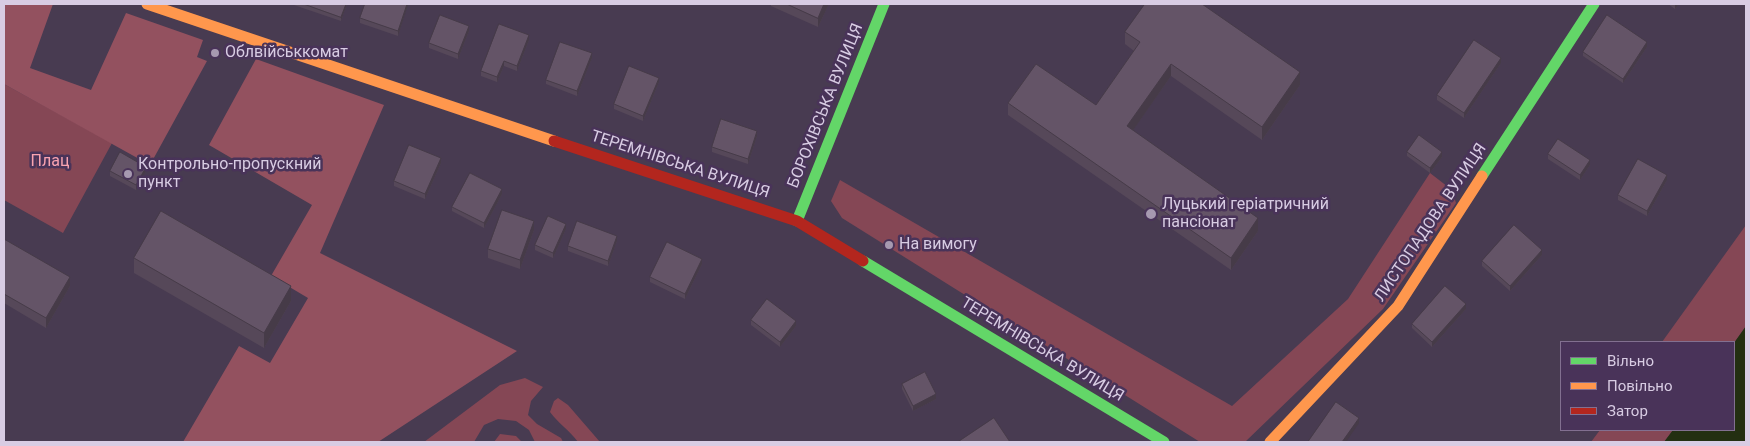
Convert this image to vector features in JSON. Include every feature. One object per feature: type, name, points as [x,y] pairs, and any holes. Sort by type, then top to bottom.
[{"type":"street","name":"ТЕРЕМНІВСЬКА ВУЛИЦЯ","points":[[147,4],[244,38],[797,221],[1164,442]]},
{"type":"street","name":"БОРОХІВСЬКА ВУЛИЦЯ","points":[[797,221],[884,4]]},
{"type":"street","name":"ЛИСТОПАДОВА ВУЛИЦЯ","points":[[1270,442],[1398,306],[1594,4]]},
{"type":"green space","name":"Плац","points":[[4,84],[112,143],[63,233],[4,200]]},
{"type":"green space","points":[[1430,173],[1452,190],[1456,203],[1383,309],[1245,442],[1200,442],[842,218],[831,201],[840,180],[1232,406],[1348,299]]},
{"type":"green space","points":[[1746,225],[1746,326],[1735,342],[1663,341]]},
{"type":"green space","points":[[525,378],[543,387],[531,401],[528,415],[537,424],[561,438],[563,442],[535,442],[529,430],[516,421],[498,419],[484,425],[474,442],[424,442],[500,385]]},
{"type":"green space","points":[[558,398],[568,405],[600,442],[578,442],[557,420],[550,412],[554,401]]},
{"type":"green space","points":[[1599,431],[1672,431],[1664,442],[1591,442]]},
{"type":"green space","points":[[500,434],[516,436],[522,442],[494,442]]},
{"type":"shaded area","points":[[4,4],[53,4],[30,68],[91,90],[126,13],[203,40],[197,57],[207,61],[150,165],[4,84]]},
{"type":"shaded area","points":[[256,59],[384,105],[320,253],[517,351],[378,442],[183,442],[239,346],[270,363],[308,298],[271,276],[312,205],[209,145]]},
{"type":"shaded area","points":[[1746,326],[1746,442],[1664,442],[1672,431],[1735,431],[1735,342]]},
{"type":"building","points":[[304,4],[346,4],[341,17]]},
{"type":"building","points":[[365,4],[407,4],[398,31],[360,18]]},
{"type":"building","points":[[787,4],[824,4],[818,18]]},
{"type":"building","points":[[1145,4],[1202,4],[1300,72],[1262,127],[1171,64],[1127,126],[1258,218],[1231,258],[1008,103],[1036,64],[1096,105],[1140,42],[1125,32]]},
{"type":"building","points":[[440,15],[469,26],[458,54],[429,43]]},
{"type":"building","points":[[1607,15],[1647,42],[1623,79],[1583,52]]},
{"type":"building","points":[[499,24],[529,35],[517,66],[504,61],[497,77],[481,71]]},
{"type":"building","points":[[1474,40],[1501,58],[1464,113],[1437,95]]},
{"type":"building","points":[[560,42],[592,53],[577,91],[546,80]]},
{"type":"building","points":[[629,66],[659,78],[643,116],[614,104]]},
{"type":"building","points":[[721,119],[757,131],[748,159],[712,147]]},
{"type":"building","points":[[1419,135],[1442,152],[1430,168],[1407,152]]},
{"type":"building","points":[[1558,139],[1590,160],[1580,175],[1548,154]]},
{"type":"building","points":[[409,145],[441,158],[425,194],[394,181]]},
{"type":"building","name":"Контрольно-пропускний пункт","points":[[120,152],[146,167],[136,185],[110,171]]},
{"type":"building","points":[[1638,159],[1667,175],[1647,211],[1618,195]]},
{"type":"building","points":[[470,173],[502,189],[484,223],[452,207]]},
{"type":"building","points":[[502,210],[534,221],[520,260],[488,249]]},
{"type":"building","points":[[161,211],[291,286],[264,333],[134,258]]},
{"type":"building","points":[[548,216],[566,224],[553,253],[535,245]]},
{"type":"building","points":[[577,221],[617,236],[608,261],[568,246]]},
{"type":"building","points":[[1514,225],[1542,250],[1510,286],[1482,261]]},
{"type":"building","points":[[4,239],[70,277],[46,318],[4,294]]},
{"type":"building","points":[[667,242],[702,259],[685,294],[650,277]]},
{"type":"building","points":[[1445,286],[1466,304],[1432,342],[1412,324]]},
{"type":"building","points":[[767,299],[796,321],[780,342],[751,320]]},
{"type":"building","points":[[925,372],[936,394],[913,406],[902,384]]},
{"type":"building","points":[[1336,402],[1359,418],[1342,442],[1308,442]]},
{"type":"building","points":[[994,418],[1010,442],[958,442]]},
{"type":"traffic: fast","points":[[797,221],[884,4]]},
{"type":"traffic: fast","points":[[1482,176],[1594,4]]},
{"type":"traffic: fast","points":[[863,261],[1164,442]]},
{"type":"traffic: slow","points":[[147,4],[554,141]]},
{"type":"traffic: slow","points":[[1270,442],[1398,306],[1482,176]]},
{"type":"traffic: jam","points":[[554,141],[797,221],[863,261]]},
{"type":"place","name":"Облвійськкомат","points":[[215,53]]},
{"type":"place","name":"Контрольно-пропускний пункт","points":[[128,174]]},
{"type":"place","name":"Луцький геріатричний пансіонат","points":[[1151,214]]},
{"type":"place","name":"На вимогу","points":[[889,245]]}]
